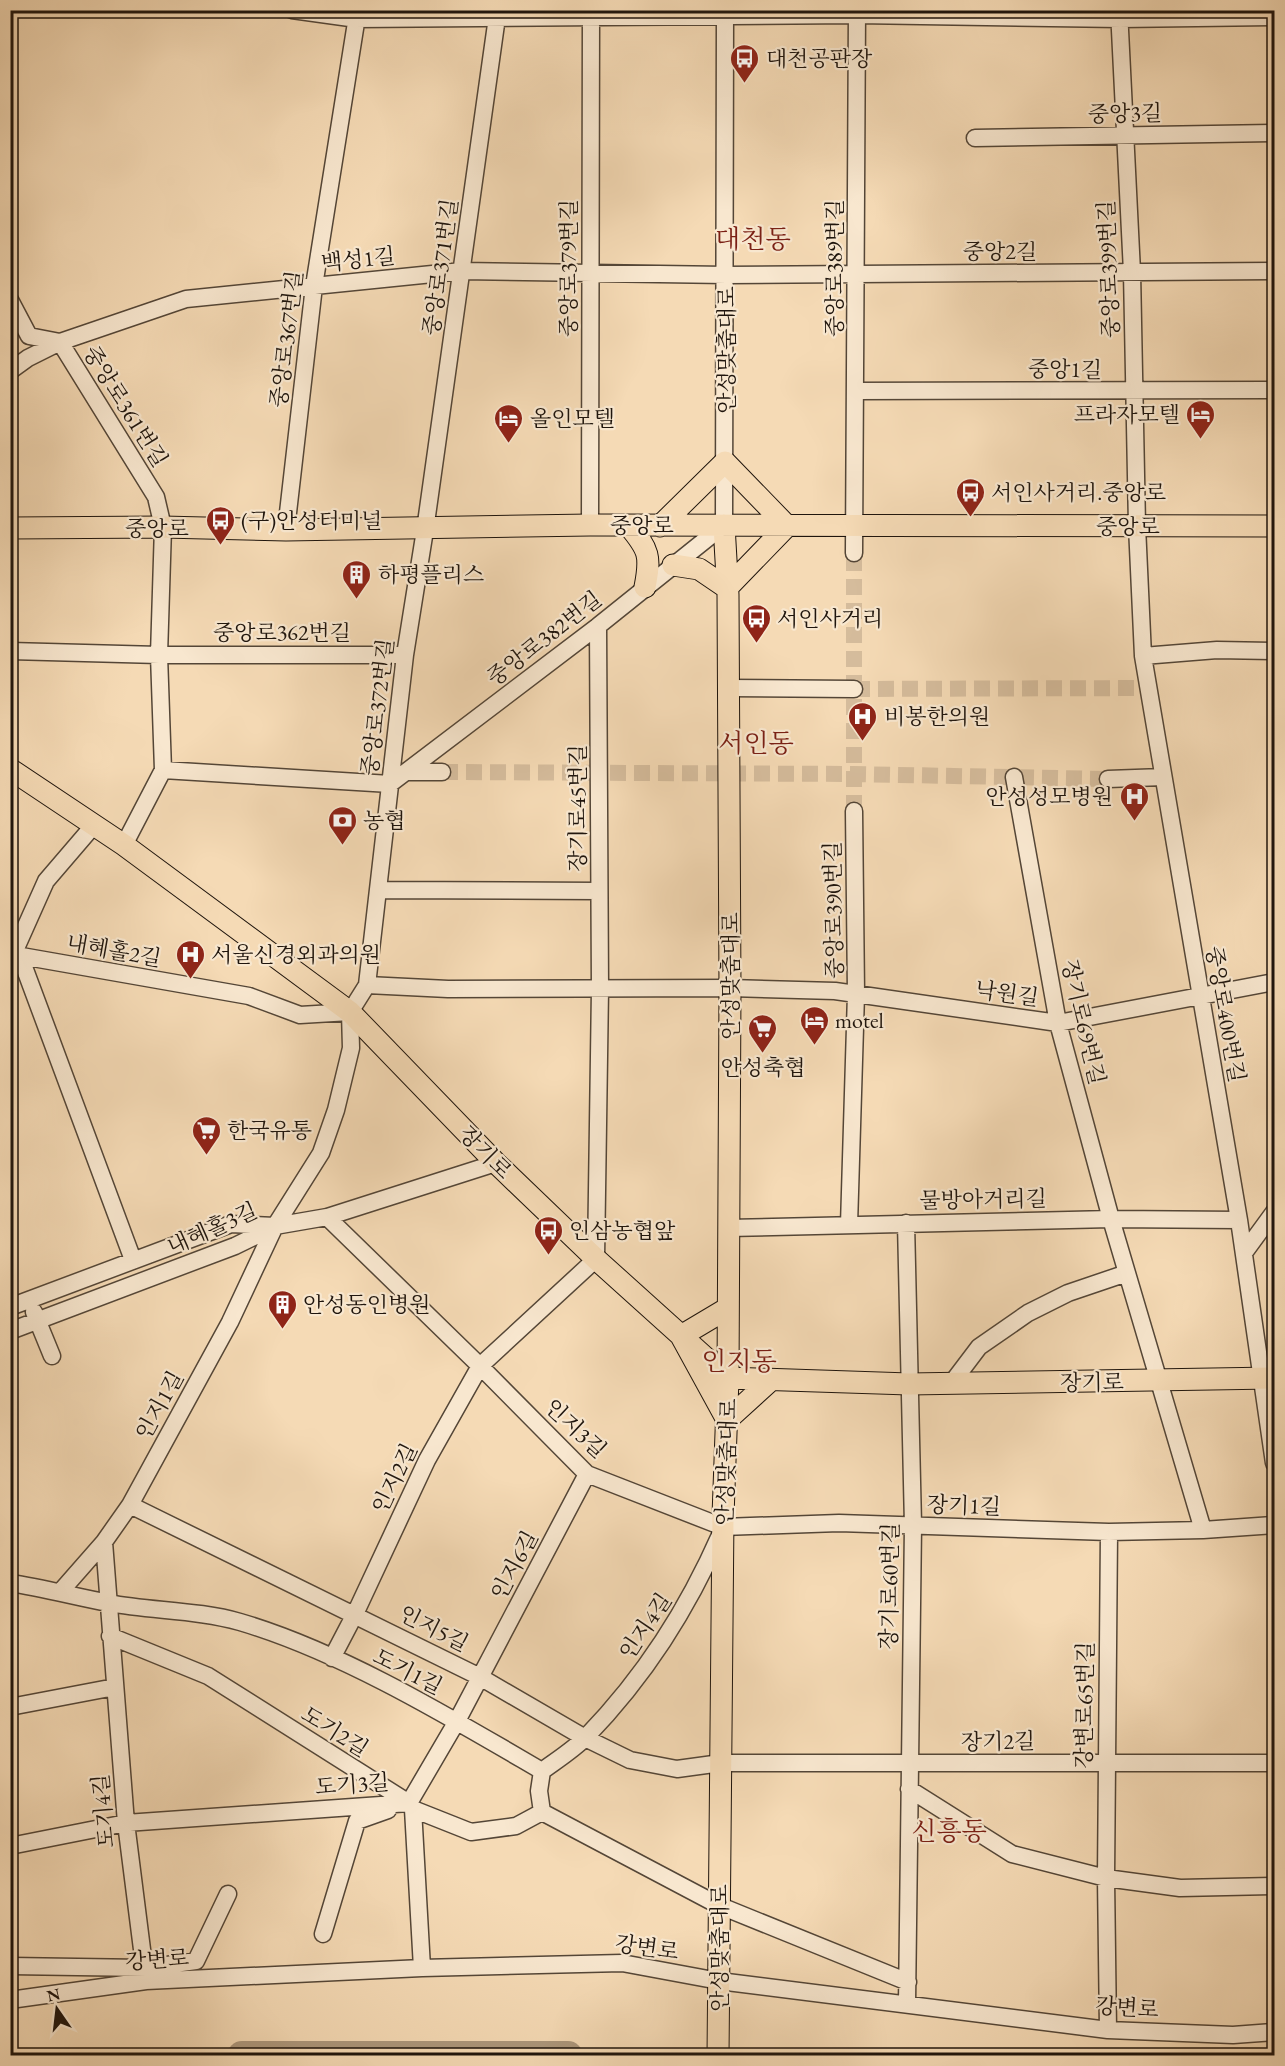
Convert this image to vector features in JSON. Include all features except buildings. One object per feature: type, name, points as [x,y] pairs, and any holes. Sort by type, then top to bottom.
[{"type":"main road","points":[[660,526],[725,462],[787,526],[727,588],[699,569],[673,565]]},
{"type":"main road","name":"중앙로","points":[[10,528],[425,530],[590,525],[1275,526]]},
{"type":"main road","name":"안성맞춤대로","points":[[718,2055],[723,1527],[728,1378],[730,988],[727,588],[724,525]]},
{"type":"main road","points":[[628,526],[644,544],[649,557],[645,587]]},
{"type":"main road","name":"장기로","points":[[10,769],[124,845],[350,1012],[496,1163],[596,1259],[728,1378],[909,1384],[1269,1378]]},
{"type":"main road","points":[[728,1308],[681,1336],[727,1420],[771,1380]]},
{"type":"street","points":[[292,10],[357,15],[857,13],[1275,17]]},
{"type":"street","name":"중앙로389번길","points":[[854,526],[857,13]]},
{"type":"street","name":"중앙로379번길","points":[[590,525],[591,14]]},
{"type":"street","name":"안성맞춤대로","points":[[724,525],[725,14]]},
{"type":"street","name":"중앙로367번길","points":[[286,530],[314,286],[357,15]]},
{"type":"street","name":"중앙로371번길","points":[[425,530],[498,15]]},
{"type":"street","name":"중앙로399번길","points":[[1119,15],[1132,272],[1137,526]]},
{"type":"street","name":"중앙3길","points":[[975,138],[1275,134]]},
{"type":"street","name":"백성1길","points":[[10,371],[28,358],[60,342],[186,299],[462,271],[591,271],[726,275]]},
{"type":"street","name":"중앙2길","points":[[726,275],[1275,271]]},
{"type":"street","name":"중앙로361번길","points":[[10,300],[29,336],[60,342],[156,496],[163,527]]},
{"type":"street","name":"중앙1길","points":[[855,391],[1275,390]]},
{"type":"street","name":"중앙로382번길","points":[[390,784],[598,626],[724,525]]},
{"type":"street","points":[[854,526],[854,553]]},
{"type":"street","name":"중앙로400번길","points":[[1137,526],[1143,656],[1244,1253],[1269,1378],[1275,1463]]},
{"type":"street","points":[[124,845],[163,770],[159,655],[163,527]]},
{"type":"street","name":"중앙로372번길","points":[[350,1012],[367,985],[405,655],[425,530]]},
{"type":"street","name":"장기로45번길","points":[[596,1259],[600,989],[598,626]]},
{"type":"street","points":[[1143,656],[1217,650],[1275,651]]},
{"type":"street","name":"중앙로362번길","points":[[10,651],[159,655],[405,655]]},
{"type":"street","points":[[728,688],[854,689]]},
{"type":"street","points":[[163,770],[390,784]]},
{"type":"street","points":[[407,772],[442,772]]},
{"type":"street","name":"장기로69번길","points":[[1014,777],[1058,1023],[1111,1219],[1160,1381]]},
{"type":"street","points":[[1108,779],[1163,777]]},
{"type":"street","name":"중앙로390번길","points":[[849,1225],[856,994],[854,811]]},
{"type":"street","points":[[94,825],[46,881],[14,955],[133,1260]]},
{"type":"street","points":[[378,890],[599,891]]},
{"type":"street","name":"내혜홀2길","points":[[14,955],[249,996],[300,1015],[350,1012]]},
{"type":"street","name":"낙원길","points":[[730,988],[856,994],[1058,1023],[1275,982]]},
{"type":"street","points":[[367,985],[448,989],[730,988]]},
{"type":"street","name":"인지1길","points":[[61,1591],[104,1542],[130,1505],[230,1322],[275,1226],[321,1153],[336,1110],[351,1048],[350,1012]]},
{"type":"street","points":[[275,1226],[327,1217],[496,1163]]},
{"type":"street","points":[[1244,1253],[1275,1212]]},
{"type":"street","points":[[327,1217],[480,1366]]},
{"type":"street","name":"물방아거리길","points":[[728,1228],[1111,1219],[1239,1220]]},
{"type":"street","points":[[906,1223],[909,1384]]},
{"type":"street","name":"내혜홀3길","points":[[10,1307],[231,1224],[275,1226]]},
{"type":"street","name":"내혜홀3길","points":[[10,1331],[235,1246],[275,1226]]},
{"type":"street","name":"인지2길","points":[[332,1658],[427,1460],[480,1366],[596,1259]]},
{"type":"street","points":[[951,1384],[980,1347],[1028,1313],[1068,1293],[1127,1273]]},
{"type":"street","points":[[30,1300],[52,1356]]},
{"type":"street","name":"인지3길","points":[[480,1366],[587,1474],[723,1527]]},
{"type":"street","points":[[1160,1381],[1203,1530]]},
{"type":"street","name":"장기로60번길","points":[[907,2004],[914,1526],[909,1384]]},
{"type":"street","name":"인지6길","points":[[411,1806],[587,1474]]},
{"type":"street","name":"인지5길","points":[[130,1505],[480,1677],[585,1738],[630,1760],[677,1768],[721,1763]]},
{"type":"street","name":"장기1길","points":[[723,1527],[839,1523],[1109,1532],[1203,1530],[1275,1525]]},
{"type":"street","name":"인지4길","points":[[543,1771],[585,1738],[653,1659],[697,1586],[723,1527]]},
{"type":"street","name":"강변로65번길","points":[[1108,2030],[1106,1762],[1109,1532]]},
{"type":"street","name":"도기4길","points":[[104,1542],[126,1823],[146,1974]]},
{"type":"street","name":"도기1길","points":[[10,1583],[61,1591],[108,1603],[239,1622],[332,1658],[457,1721],[543,1771]]},
{"type":"street","name":"도기2길","points":[[110,1636],[208,1676],[411,1806],[471,1832],[516,1826],[542,1812]]},
{"type":"street","points":[[10,1707],[115,1687]]},
{"type":"street","name":"장기2길","points":[[721,1763],[1275,1763]]},
{"type":"street","points":[[543,1771],[538,1791],[542,1812],[718,1905],[908,1982]]},
{"type":"street","points":[[909,1789],[1012,1854],[1106,1878],[1180,1888],[1275,1886]]},
{"type":"street","points":[[411,1806],[422,1968]]},
{"type":"street","name":"도기3길","points":[[10,1846],[126,1823],[411,1806]]},
{"type":"street","name":"도기3길","points":[[323,1934],[357,1821],[411,1806]]},
{"type":"street","points":[[10,1966],[146,1974],[196,1961],[228,1894]]},
{"type":"street","name":"강변로","points":[[10,2000],[146,1974],[622,1963],[719,1987],[907,2004],[1108,2030],[1233,2035],[1275,2032]]},
{"type":"waterway","points":[[242,2056],[568,2056]]},
{"type":"tunnel","points":[[854,553],[854,811]]},
{"type":"tunnel","points":[[854,689],[1148,688]]},
{"type":"tunnel","points":[[442,772],[853,774],[1108,779]]},
{"type":"place","name":"대천공판장","points":[[745,84]]},
{"type":"place","name":"프라자모텔","points":[[1201,440]]},
{"type":"place","name":"올인모텔","points":[[509,444]]},
{"type":"place","name":"서인사거리.중앙로","points":[[970,518]]},
{"type":"place","name":"(구)안성터미널","points":[[220,546]]},
{"type":"place","name":"하평플리스","points":[[357,600]]},
{"type":"place","name":"서인사거리","points":[[756,644]]},
{"type":"place","name":"비봉한의원","points":[[863,742]]},
{"type":"place","name":"안성성모병원","points":[[1134,822]]},
{"type":"place","name":"농협","points":[[342,846]]},
{"type":"place","name":"서울신경외과의원","points":[[190,980]]},
{"type":"place","name":"motel","points":[[814,1046]]},
{"type":"place","name":"안성축협","points":[[763,1054]]},
{"type":"place","name":"한국유통","points":[[206,1156]]},
{"type":"place","name":"인삼농협앞","points":[[548,1256]]},
{"type":"place","name":"안성동인병원","points":[[282,1330]]},
{"type":"district","name":"대천동","points":[[753,239]]},
{"type":"district","name":"서인동","points":[[756,743]]},
{"type":"district","name":"인지동","points":[[739,1361]]},
{"type":"district","name":"신흥동","points":[[949,1831]]}]
